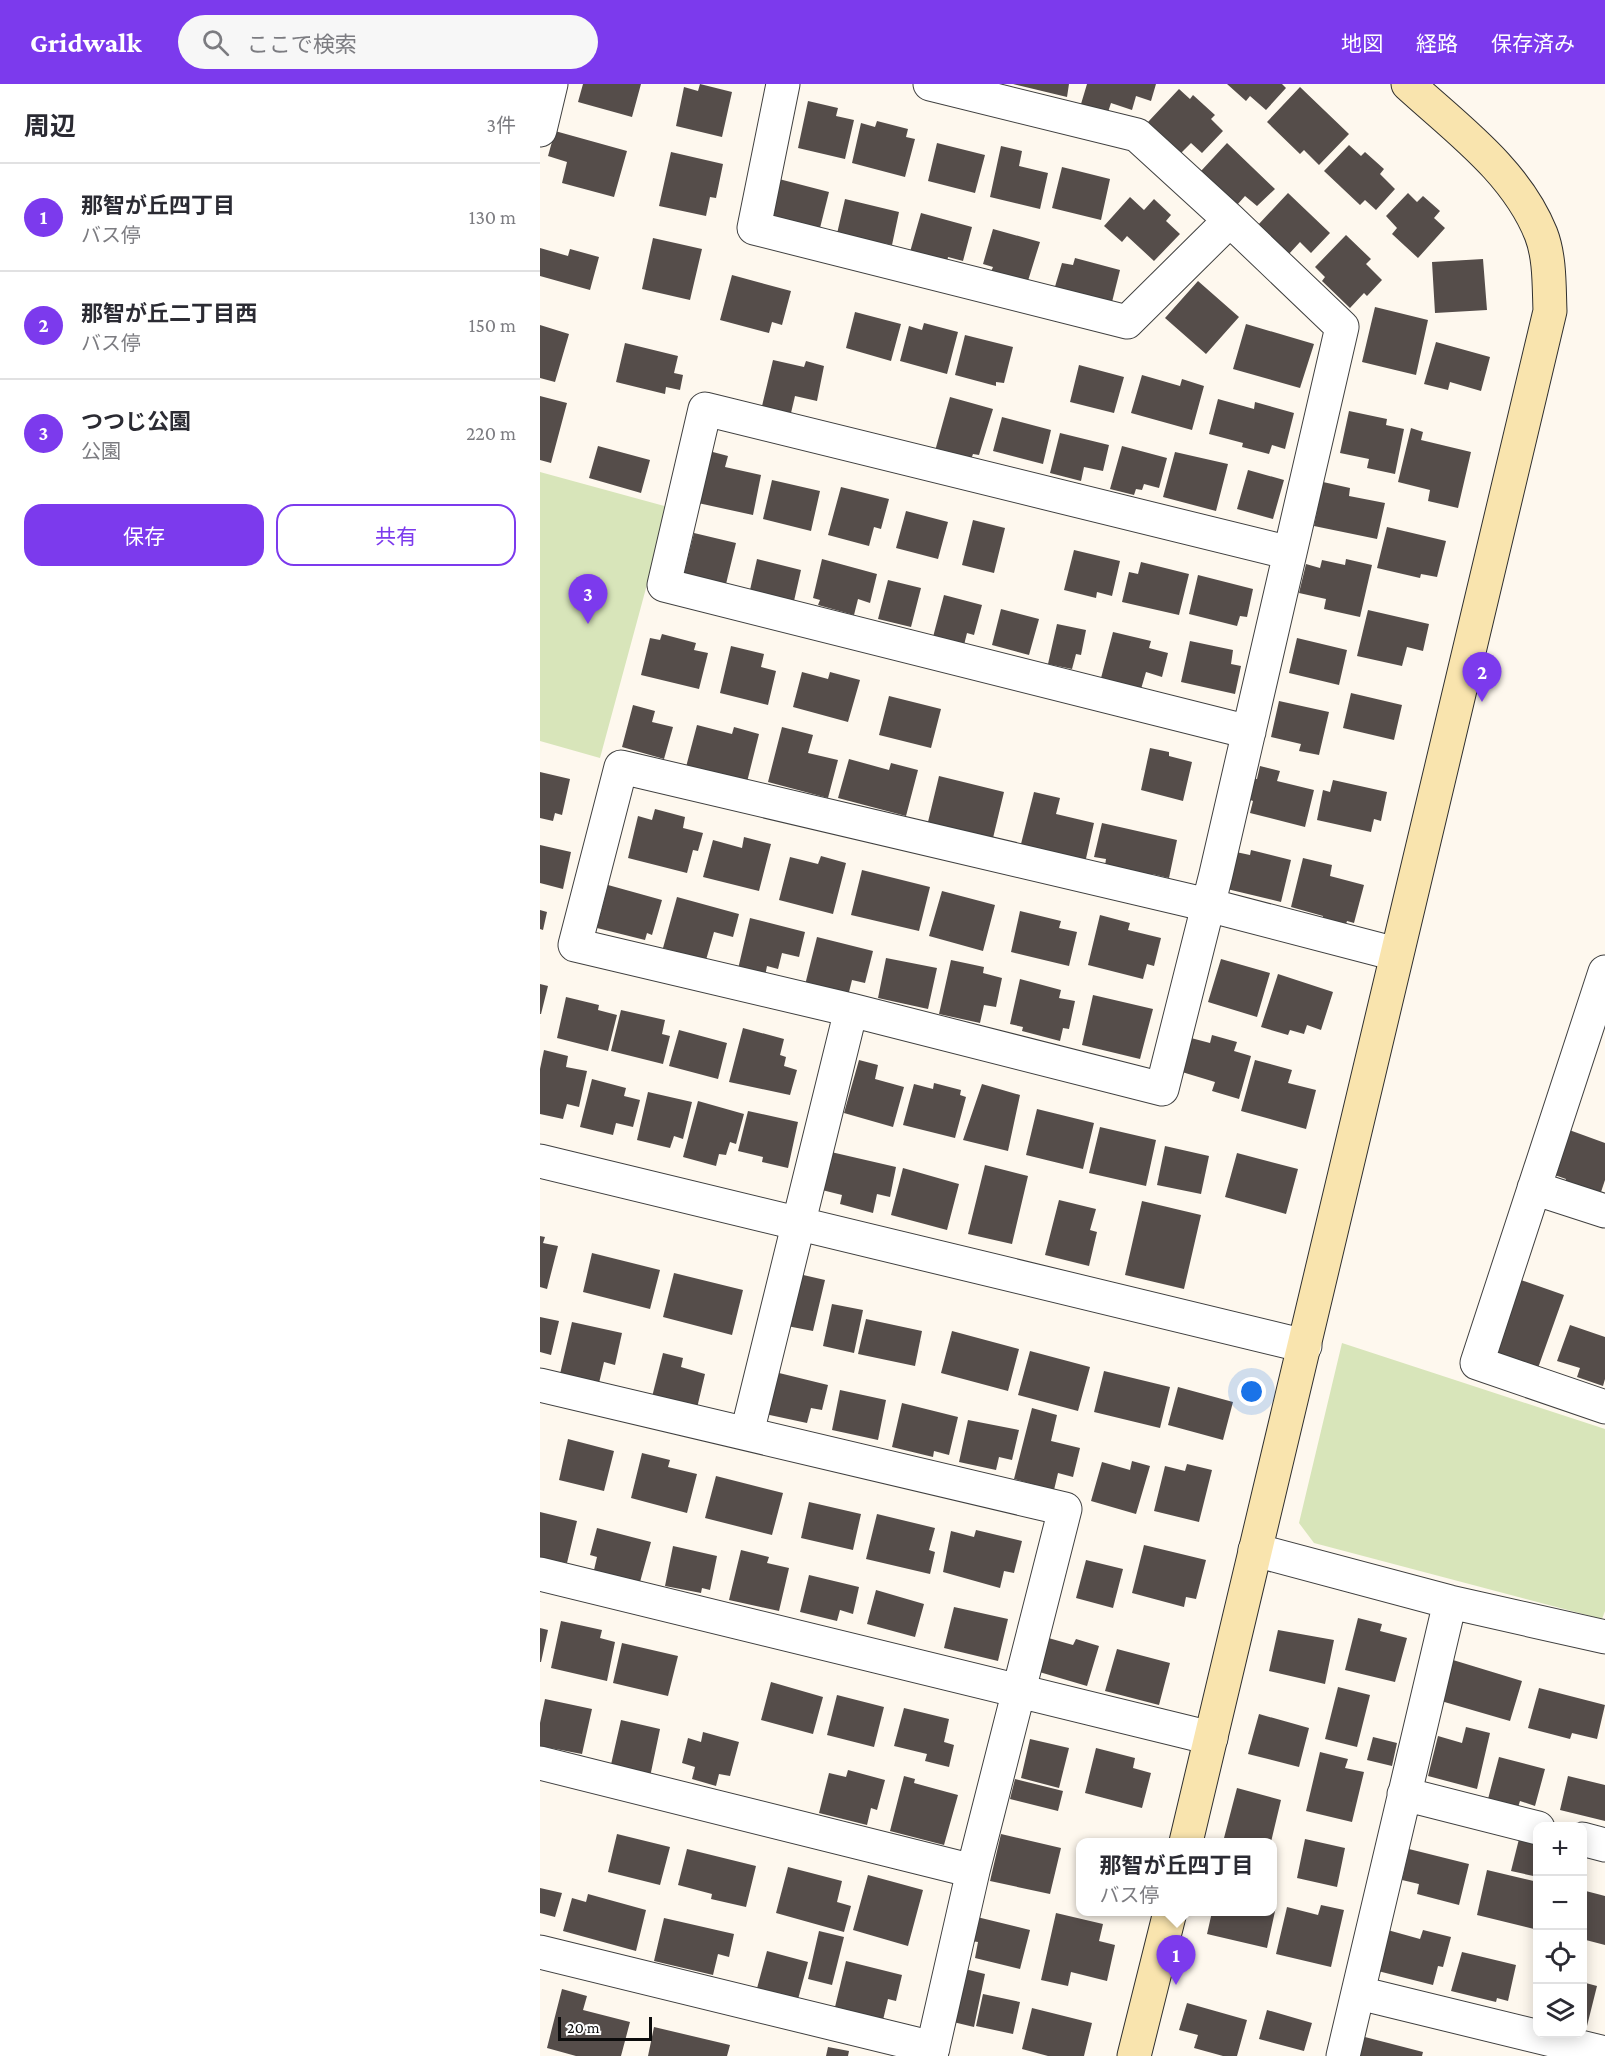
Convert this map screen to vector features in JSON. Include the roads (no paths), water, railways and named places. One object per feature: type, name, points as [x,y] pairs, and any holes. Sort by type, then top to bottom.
[{"type":"street","points":[[540,130],[551,84]]},
{"type":"street","points":[[783,84],[754,228],[1127,321],[1230,220]]},
{"type":"street","points":[[930,84],[985,90],[1137,135],[1342,327],[1249,732],[1208,905],[1162,1089],[851,1010],[575,945],[621,767],[1208,905],[1396,954]]},
{"type":"street","points":[[1187,1838],[1550,311],[1544,244],[1542,235],[1528,208],[1489,158],[1408,84]]},
{"type":"street","points":[[1249,732],[664,585],[705,409],[1290,553]]},
{"type":"street","points":[[1605,972],[1599,1011],[1534,1188],[1477,1363],[1605,1407]]},
{"type":"street","points":[[747,1433],[851,1010]]},
{"type":"street","points":[[540,1161],[1305,1346]]},
{"type":"street","points":[[1534,1188],[1605,1211]]},
{"type":"street","points":[[540,1386],[1065,1509],[973,1871],[932,2052],[540,1952]]},
{"type":"street","points":[[1254,1550],[1450,1602],[1605,1637]]},
{"type":"street","points":[[540,1574],[1211,1738]]},
{"type":"street","points":[[1343,2056],[1450,1602]]},
{"type":"street","points":[[540,1763],[973,1871]]},
{"type":"street","points":[[1404,1794],[1533,1827]]},
{"type":"street","points":[[1587,1840],[1605,1845]]},
{"type":"street","points":[[1134,2056],[1169,1916]]},
{"type":"street","points":[[1359,1993],[1605,2053]]},
{"type":"place","name":"つつじ公園","points":[[588,624]]},
{"type":"place","name":"那智が丘二丁目西","points":[[1482,702]]},
{"type":"place","name":"那智が丘四丁目","points":[[1176,1985]]}]
